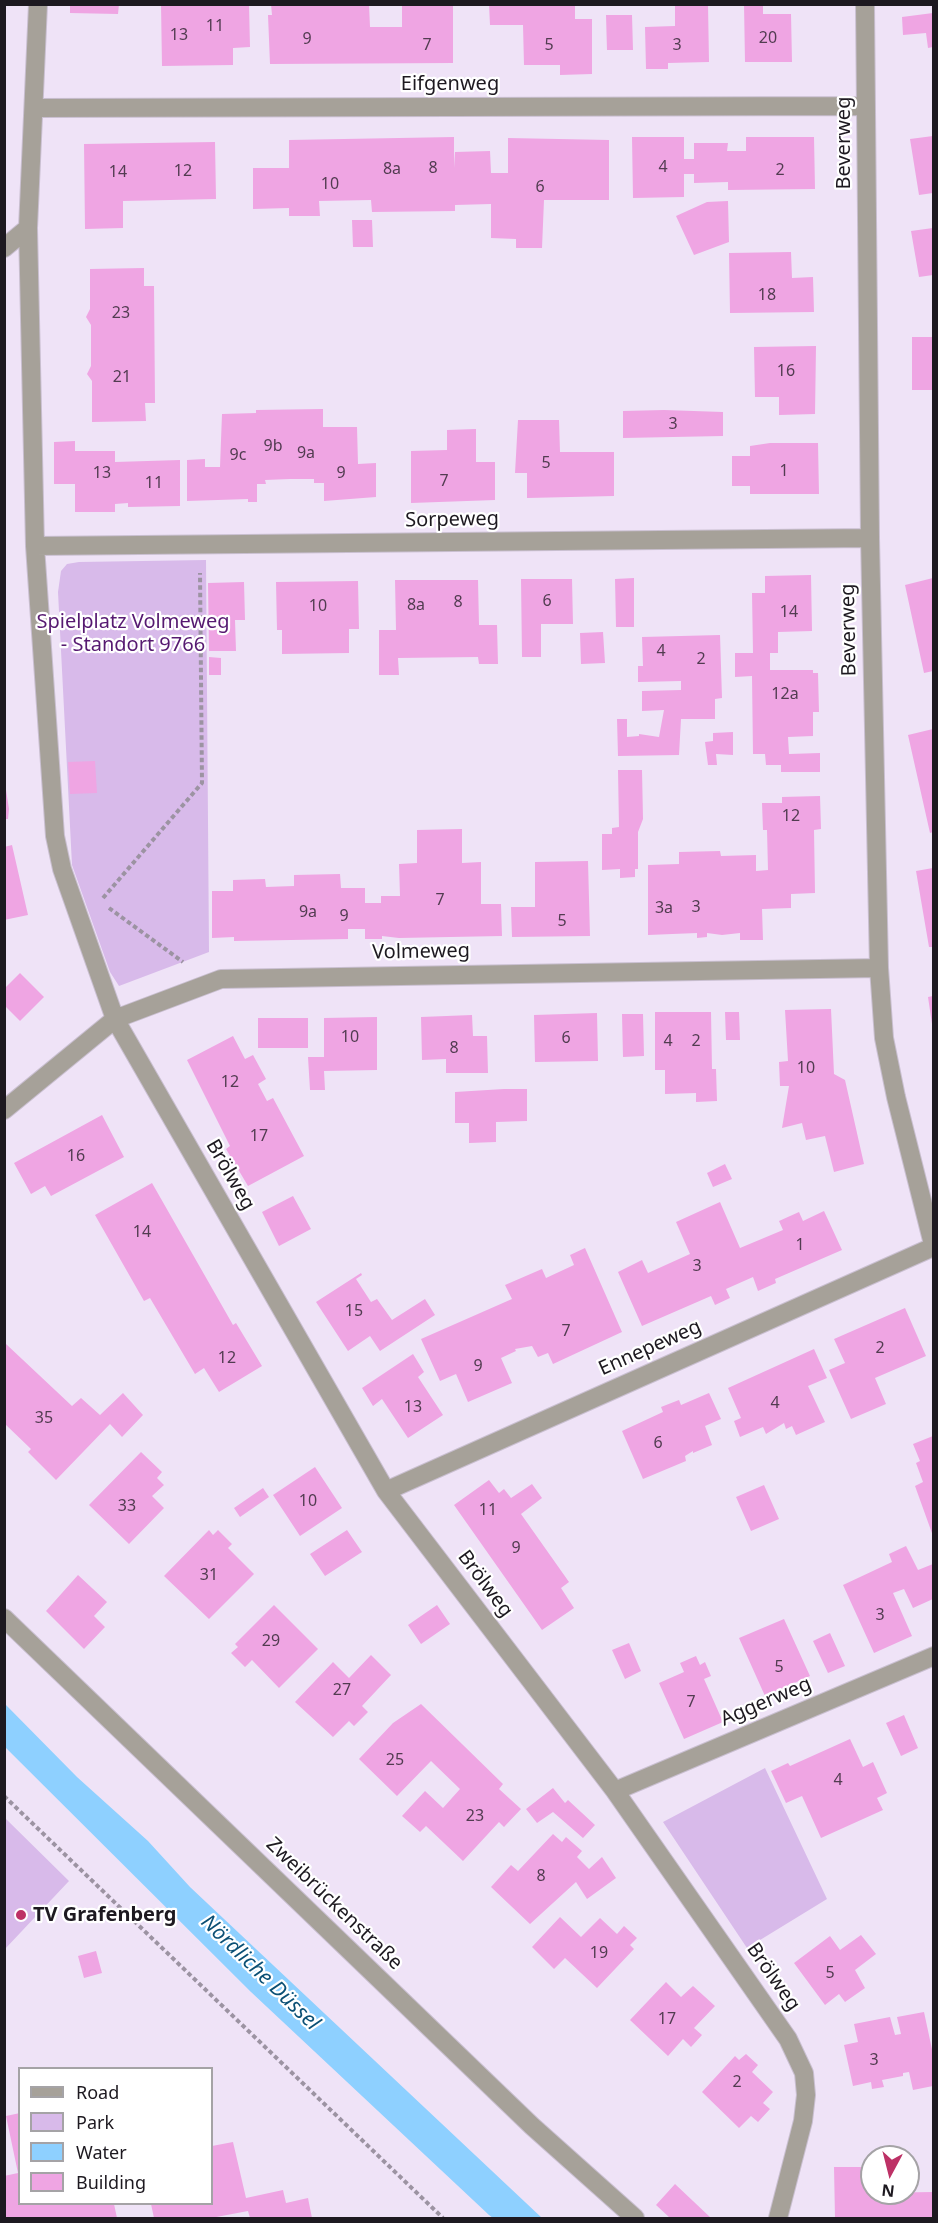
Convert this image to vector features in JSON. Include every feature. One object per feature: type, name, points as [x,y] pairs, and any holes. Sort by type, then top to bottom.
[{"type":"street","name":"Brölweg","points":[[38,4],[28,228],[35,546],[54,836],[62,869],[115,1019],[386,1491],[615,1791],[788,2039],[804,2073],[806,2095],[803,2121],[778,2218]]},
{"type":"street","name":"Beverweg","points":[[865,4],[870,538],[879,968],[886,1050],[933,1247]]},
{"type":"street","name":"Eifgenweg","points":[[34,108],[866,106]]},
{"type":"street","points":[[4,248],[28,228]]},
{"type":"street","name":"Sorpeweg","points":[[35,546],[870,538]]},
{"type":"street","name":"Volmeweg","points":[[4,1110],[115,1019],[221,979],[879,968]]},
{"type":"street","name":"Ennepeweg","points":[[386,1491],[933,1247]]},
{"type":"street","name":"Zweibrückenstraße","points":[[4,1618],[531,2126],[635,2218]]},
{"type":"street","name":"Aggerweg","points":[[615,1791],[933,1656]]},
{"type":"path","points":[[193,988],[184,963],[100,902],[202,783],[200,566]]},
{"type":"path","points":[[189,572],[201,572]]},
{"type":"path","points":[[4,1796],[443,2218]]},
{"type":"green space","name":"Spielplatz Volmeweg - Standort 9766","points":[[206,560],[209,952],[119,986],[110,972],[72,865],[58,592],[61,571],[67,564],[79,562]]},
{"type":"green space","points":[[765,1768],[827,1899],[747,1948],[663,1822]]},
{"type":"green space","name":"TV Grafenberg","points":[[5,1818],[69,1881],[4,1949]]},
{"type":"water","name":"Nördliche Düssel","points":[[5,1704],[77,1777],[148,1841],[190,1887],[542,2218],[493,2218],[489,2215],[251,1992],[5,1747]]},
{"type":"building","points":[[70,4],[119,4],[118,14],[70,13]]},
{"type":"building","points":[[161,4],[249,4],[250,47],[233,48],[233,65],[162,66]]},
{"type":"building","points":[[271,4],[369,4],[370,27],[402,27],[402,4],[453,4],[453,63],[270,64],[268,15],[272,15]]},
{"type":"building","points":[[489,4],[575,4],[575,19],[592,19],[592,74],[560,75],[560,65],[524,65],[523,25],[490,25]]},
{"type":"building","points":[[675,4],[708,4],[709,62],[668,63],[668,69],[646,69],[645,27],[675,26]]},
{"type":"building","points":[[744,4],[763,4],[763,14],[791,14],[792,62],[745,62]]},
{"type":"building","points":[[933,13],[933,47],[928,48],[926,33],[903,35],[902,17]]},
{"type":"building","points":[[606,15],[632,15],[633,50],[607,50]]},
{"type":"building","points":[[933,136],[933,193],[919,195],[910,139]]},
{"type":"building","points":[[454,137],[454,168],[455,152],[490,151],[491,173],[508,173],[508,138],[609,140],[609,200],[544,200],[542,248],[516,248],[516,239],[491,238],[491,204],[455,205],[455,211],[372,212],[371,200],[319,201],[320,216],[289,216],[289,208],[253,209],[253,168],[289,168],[289,140]]},
{"type":"building","points":[[632,137],[684,137],[684,159],[694,159],[694,143],[728,143],[727,151],[746,151],[746,137],[814,137],[815,189],[728,190],[728,182],[694,183],[694,174],[684,174],[684,197],[633,198]]},
{"type":"building","points":[[215,142],[216,199],[123,201],[123,228],[85,229],[84,144]]},
{"type":"building","points":[[728,201],[729,242],[694,255],[676,216],[707,202]]},
{"type":"building","points":[[352,220],[372,220],[373,247],[353,247]]},
{"type":"building","points":[[933,228],[933,275],[919,277],[911,231]]},
{"type":"building","points":[[791,252],[792,278],[813,277],[814,312],[730,313],[729,253]]},
{"type":"building","points":[[144,268],[144,286],[154,286],[155,403],[145,403],[146,421],[92,422],[92,381],[87,374],[91,366],[91,325],[86,317],[90,309],[90,269]]},
{"type":"building","points":[[912,337],[933,337],[933,390],[912,390]]},
{"type":"building","points":[[816,346],[815,414],[779,415],[779,397],[755,397],[754,347]]},
{"type":"building","points":[[323,409],[323,427],[357,427],[358,464],[376,463],[376,497],[324,501],[324,483],[314,483],[314,479],[290,479],[265,480],[266,484],[257,484],[257,502],[248,502],[248,499],[187,501],[187,460],[205,459],[205,467],[220,467],[222,414],[256,413],[256,410]]},
{"type":"building","points":[[623,411],[723,412],[723,436],[623,438]]},
{"type":"building","points":[[518,420],[559,420],[560,452],[614,452],[614,496],[527,498],[527,473],[515,473]]},
{"type":"building","points":[[476,429],[476,462],[495,462],[495,500],[411,503],[411,451],[447,450],[447,430]]},
{"type":"building","points":[[75,441],[75,451],[115,451],[115,462],[180,460],[180,506],[128,507],[128,503],[115,504],[115,512],[75,512],[75,484],[54,484],[54,442]]},
{"type":"building","points":[[770,443],[818,443],[819,494],[750,494],[750,486],[732,486],[732,456],[750,456],[750,446]]},
{"type":"building","points":[[811,575],[812,631],[778,632],[778,653],[770,653],[770,670],[813,670],[813,673],[818,673],[819,712],[813,712],[813,736],[788,737],[789,754],[820,753],[820,772],[781,772],[781,765],[766,765],[765,754],[753,754],[752,676],[735,677],[735,653],[753,653],[752,593],[765,593],[765,576]]},
{"type":"building","points":[[634,578],[634,627],[616,627],[615,579]]},
{"type":"building","points":[[933,578],[933,671],[924,673],[905,585]]},
{"type":"building","points":[[521,579],[572,579],[573,624],[541,624],[541,657],[522,657]]},
{"type":"building","points":[[395,580],[478,580],[479,625],[497,625],[498,664],[479,664],[478,657],[398,658],[399,675],[379,675],[379,630],[396,630]]},
{"type":"building","points":[[358,581],[359,629],[349,629],[349,653],[282,654],[282,630],[277,630],[276,582]]},
{"type":"building","points":[[244,582],[245,620],[235,620],[236,651],[209,651],[208,583]]},
{"type":"building","points":[[603,632],[605,663],[581,664],[580,633]]},
{"type":"building","points":[[720,635],[722,698],[715,699],[715,719],[681,719],[679,755],[618,756],[617,719],[627,719],[627,737],[639,736],[639,734],[659,737],[664,710],[642,711],[642,691],[681,690],[681,681],[638,682],[638,666],[643,666],[642,637]]},
{"type":"building","points":[[209,657],[221,658],[221,675],[209,675]]},
{"type":"building","points":[[933,729],[933,832],[930,833],[908,735]]},
{"type":"building","points":[[733,732],[733,755],[716,754],[717,765],[708,765],[705,742],[713,741],[713,733]]},
{"type":"building","points":[[95,761],[97,793],[70,794],[68,762]]},
{"type":"building","points":[[618,770],[642,770],[643,819],[638,832],[638,869],[635,869],[635,877],[620,878],[620,869],[602,870],[602,834],[612,834],[612,828],[619,827]]},
{"type":"building","points":[[4,777],[9,809],[8,819],[4,819]]},
{"type":"building","points":[[820,796],[821,829],[814,830],[815,893],[791,894],[791,908],[762,909],[763,940],[740,940],[740,933],[722,935],[707,933],[707,937],[697,938],[697,933],[648,935],[648,865],[679,864],[679,852],[720,851],[721,856],[756,855],[756,871],[768,870],[767,830],[763,830],[762,803],[782,803],[782,797]]},
{"type":"building","points":[[462,829],[462,863],[481,862],[481,904],[501,904],[502,936],[399,938],[382,936],[382,939],[365,939],[365,929],[348,929],[348,939],[234,941],[234,937],[212,938],[212,891],[233,891],[233,880],[265,879],[266,887],[294,886],[294,875],[340,874],[341,888],[365,888],[365,903],[381,903],[381,896],[400,896],[399,864],[417,863],[417,830]]},
{"type":"building","points":[[12,845],[28,915],[4,920],[4,847]]},
{"type":"building","points":[[588,861],[590,936],[512,937],[511,907],[535,907],[535,862]]},
{"type":"building","points":[[933,868],[933,947],[929,947],[916,871]]},
{"type":"building","points":[[20,973],[44,997],[20,1021],[4,1005],[4,989]]},
{"type":"building","points":[[933,996],[933,1024],[932,1024],[928,997]]},
{"type":"building","points":[[831,1009],[834,1074],[845,1080],[864,1164],[834,1172],[825,1136],[806,1140],[802,1123],[782,1128],[789,1086],[780,1086],[779,1062],[788,1061],[785,1010]]},
{"type":"building","points":[[655,1012],[711,1012],[712,1069],[716,1069],[717,1101],[696,1102],[696,1093],[665,1094],[665,1070],[655,1070]]},
{"type":"building","points":[[725,1012],[739,1012],[740,1040],[726,1040]]},
{"type":"building","points":[[597,1013],[598,1061],[535,1062],[534,1015]]},
{"type":"building","points":[[622,1014],[643,1014],[644,1056],[623,1057]]},
{"type":"building","points":[[472,1015],[473,1036],[487,1036],[488,1073],[446,1073],[446,1059],[422,1060],[421,1017]]},
{"type":"building","points":[[377,1017],[377,1070],[324,1071],[325,1090],[310,1090],[308,1057],[324,1057],[324,1018]]},
{"type":"building","points":[[258,1018],[308,1018],[308,1048],[258,1048]]},
{"type":"building","points":[[233,1036],[245,1059],[253,1055],[266,1079],[258,1084],[267,1101],[273,1098],[304,1156],[248,1186],[226,1149],[230,1146],[187,1060]]},
{"type":"building","points":[[527,1089],[527,1121],[496,1122],[496,1142],[469,1143],[469,1123],[455,1123],[455,1092]]},
{"type":"building","points":[[102,1115],[124,1157],[51,1196],[45,1186],[31,1194],[14,1163]]},
{"type":"building","points":[[725,1164],[732,1179],[713,1187],[707,1173]]},
{"type":"building","points":[[152,1183],[233,1325],[236,1323],[262,1366],[219,1392],[204,1368],[195,1374],[150,1298],[144,1301],[95,1215]]},
{"type":"building","points":[[293,1196],[311,1229],[279,1246],[262,1212]]},
{"type":"building","points":[[720,1202],[740,1248],[783,1230],[779,1221],[799,1212],[803,1221],[824,1211],[842,1250],[775,1279],[776,1283],[758,1291],[753,1277],[726,1289],[730,1298],[715,1305],[711,1296],[642,1326],[618,1272],[642,1260],[648,1273],[690,1254],[676,1222]]},
{"type":"building","points":[[585,1248],[622,1332],[553,1364],[548,1353],[538,1357],[532,1346],[515,1349],[516,1351],[501,1358],[512,1383],[468,1402],[456,1374],[440,1381],[421,1339],[512,1299],[505,1285],[542,1269],[546,1278],[574,1265],[570,1255]]},
{"type":"building","points":[[361,1273],[362,1275],[356,1279],[371,1302],[377,1299],[392,1320],[425,1299],[435,1315],[380,1351],[370,1336],[348,1351],[316,1302]]},
{"type":"building","points":[[905,1308],[926,1356],[875,1378],[886,1404],[851,1419],[829,1370],[845,1363],[834,1339]]},
{"type":"building","points":[[6,1344],[72,1406],[81,1398],[100,1415],[123,1393],[143,1415],[122,1437],[110,1424],[56,1480],[28,1452],[31,1449],[5,1424]]},
{"type":"building","points":[[814,1349],[827,1378],[808,1386],[825,1422],[796,1435],[792,1426],[786,1429],[784,1423],[766,1434],[763,1427],[740,1437],[734,1421],[741,1418],[728,1388]]},
{"type":"building","points":[[413,1354],[424,1372],[418,1377],[443,1415],[408,1438],[382,1399],[373,1406],[362,1388]]},
{"type":"building","points":[[709,1393],[721,1419],[705,1426],[712,1445],[693,1453],[693,1451],[685,1456],[686,1461],[643,1479],[622,1431],[663,1412],[661,1407],[679,1400],[681,1405]]},
{"type":"building","points":[[933,1436],[933,1536],[915,1486],[923,1482],[916,1463],[920,1461],[913,1444]]},
{"type":"building","points":[[141,1452],[162,1472],[157,1478],[164,1485],[152,1496],[164,1508],[129,1544],[89,1505]]},
{"type":"building","points":[[315,1467],[342,1508],[300,1536],[273,1495]]},
{"type":"building","points":[[489,1480],[499,1493],[504,1489],[511,1498],[532,1484],[542,1498],[521,1514],[569,1582],[561,1588],[574,1608],[542,1630],[454,1505]]},
{"type":"building","points":[[764,1485],[779,1519],[751,1531],[736,1497]]},
{"type":"building","points":[[263,1488],[269,1497],[240,1517],[234,1508]]},
{"type":"building","points":[[209,1530],[213,1535],[218,1530],[232,1544],[228,1548],[254,1574],[209,1619],[164,1576]]},
{"type":"building","points":[[347,1530],[362,1552],[325,1576],[310,1554]]},
{"type":"building","points":[[906,1546],[918,1570],[933,1564],[933,1599],[913,1608],[904,1589],[893,1593],[912,1636],[874,1653],[843,1585],[892,1562],[889,1554]]},
{"type":"building","points":[[78,1575],[107,1602],[94,1616],[105,1627],[84,1649],[46,1611]]},
{"type":"building","points":[[274,1605],[318,1649],[279,1688],[252,1660],[245,1667],[231,1653],[238,1647],[235,1644]]},
{"type":"building","points":[[437,1605],[450,1624],[421,1644],[408,1625]]},
{"type":"building","points":[[784,1619],[810,1676],[765,1696],[739,1638]]},
{"type":"building","points":[[830,1633],[845,1666],[828,1673],[813,1641]]},
{"type":"building","points":[[629,1643],[641,1671],[625,1679],[612,1650]]},
{"type":"building","points":[[371,1655],[391,1675],[362,1706],[368,1712],[354,1726],[349,1721],[333,1737],[295,1702],[333,1662],[349,1678]]},
{"type":"building","points":[[696,1656],[700,1665],[705,1662],[711,1676],[704,1679],[723,1722],[684,1739],[659,1683],[684,1672],[680,1663]]},
{"type":"building","points":[[421,1704],[503,1784],[499,1789],[521,1809],[504,1827],[499,1822],[463,1861],[426,1826],[420,1832],[402,1816],[425,1791],[443,1808],[460,1789],[431,1761],[397,1796],[359,1759],[393,1723]]},
{"type":"building","points":[[904,1715],[918,1748],[901,1756],[886,1723]]},
{"type":"building","points":[[850,1739],[863,1767],[873,1762],[887,1793],[877,1798],[883,1810],[821,1838],[802,1796],[786,1803],[771,1771],[788,1763],[790,1766]]},
{"type":"building","points":[[553,1788],[565,1803],[568,1800],[595,1825],[583,1838],[553,1812],[537,1823],[526,1809]]},
{"type":"building","points":[[553,1834],[562,1842],[566,1837],[582,1851],[577,1857],[589,1869],[602,1857],[616,1878],[587,1899],[576,1882],[530,1924],[491,1887],[511,1865],[518,1871]]},
{"type":"building","points":[[560,1917],[581,1937],[600,1918],[617,1934],[624,1926],[637,1938],[630,1945],[634,1949],[597,1988],[565,1958],[554,1969],[532,1947]]},
{"type":"building","points":[[861,1935],[876,1954],[855,1970],[865,1988],[845,2002],[839,1994],[825,2005],[794,1963],[830,1936],[840,1950]]},
{"type":"building","points":[[96,1951],[102,1973],[84,1978],[78,1956]]},
{"type":"building","points":[[666,1982],[681,1997],[693,1986],[715,2006],[694,2028],[702,2035],[691,2047],[683,2039],[668,2056],[630,2020]]},
{"type":"building","points":[[924,2012],[933,2054],[933,2086],[913,2090],[909,2072],[903,2073],[903,2076],[882,2080],[884,2087],[872,2089],[871,2082],[853,2086],[844,2045],[858,2042],[854,2024],[890,2017],[895,2035],[901,2034],[897,2017]]},
{"type":"building","points":[[746,2054],[758,2065],[752,2072],[773,2092],[763,2103],[770,2109],[758,2122],[751,2116],[739,2128],[702,2092],[735,2056],[739,2060]]},
{"type":"building","points":[[18,2113],[18,2173],[6,2116]]},
{"type":"building","points":[[233,2142],[246,2198],[283,2190],[286,2203],[308,2198],[312,2218],[250,2218],[248,2211],[211,2218],[154,2218],[151,2205],[213,2205],[213,2146]]},
{"type":"building","points":[[834,2167],[860,2167],[860,2205],[920,2205],[920,2192],[933,2192],[933,2218],[835,2218]]},
{"type":"building","points":[[18,2173],[18,2205],[114,2205],[117,2218],[4,2218],[4,2176]]},
{"type":"building","points":[[675,2184],[711,2218],[670,2218],[656,2205]]},
{"type":"place","name":"TV Grafenberg","points":[[21,1915]]}]
